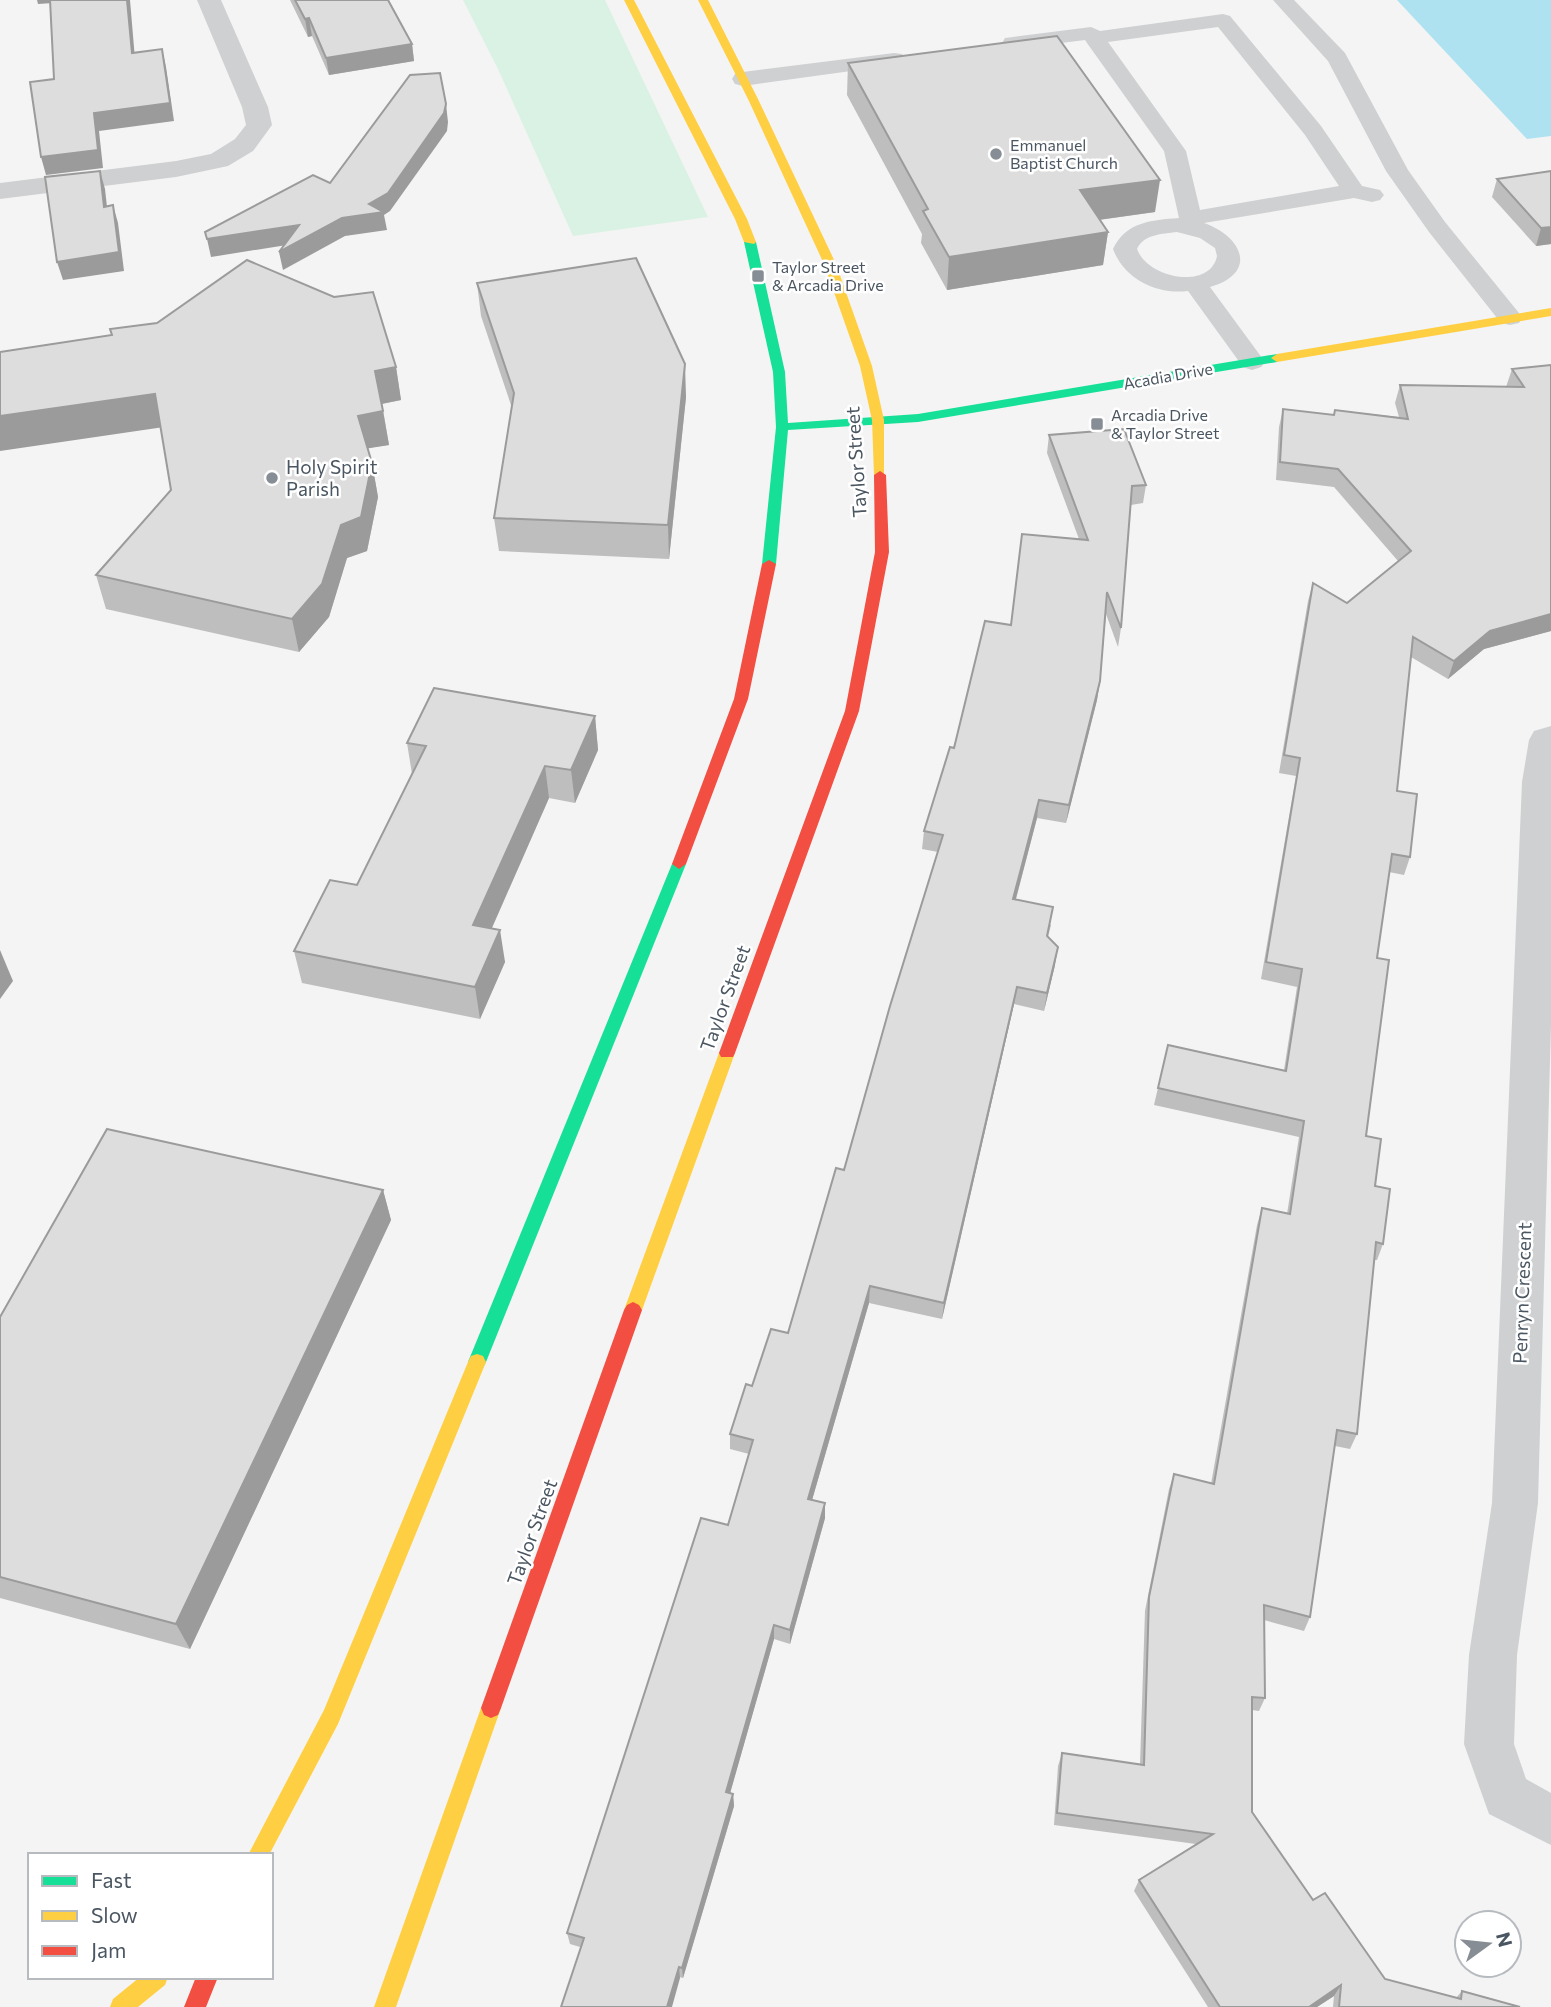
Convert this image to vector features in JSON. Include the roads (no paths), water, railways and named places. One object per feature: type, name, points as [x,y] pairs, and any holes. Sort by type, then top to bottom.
[{"type":"main road","points":[[259,1853],[336,1704],[663,906],[736,712],[773,547],[782,427],[779,372],[752,247],[741,219],[629,0]]},
{"type":"main road","name":"Taylor Street","points":[[385,2007],[638,1296],[852,711],[882,552],[878,420],[866,366],[830,264],[703,0]]},
{"type":"main road","name":"Acadia Drive","points":[[782,427],[918,418],[1551,312]]},
{"type":"main road","points":[[121,2007],[154,1979]]},
{"type":"main road","points":[[195,2007],[206,1979]]},
{"type":"street","points":[[0,191],[176,169],[219,160],[244,145],[259,125],[256,107],[209,0]]},
{"type":"street","name":"Penryn Crescent","points":[[1551,738],[1546,740],[1540,782],[1515,1503],[1493,1655],[1489,1744],[1507,1796],[1551,1820]]},
{"type":"lane","points":[[1283,0],[1337,58],[1397,171],[1437,227],[1510,318]]},
{"type":"lane","points":[[996,46],[1091,33],[1094,38],[1175,151],[1193,223],[1220,240],[1230,257],[1228,266],[1221,274],[1195,283],[1176,284],[1150,277],[1130,265],[1125,256],[1125,246],[1132,236],[1144,230],[1160,226],[1193,223],[1363,193],[1223,20],[1094,38]]},
{"type":"lane","points":[[743,79],[914,57]]},
{"type":"lane","points":[[1195,283],[1252,362]]},
{"type":"water","points":[[1397,0],[1551,0],[1551,136],[1527,139]]},
{"type":"place","name":"Emmanuel Baptist Church","points":[[996,154]]},
{"type":"place","name":"Taylor Street & Arcadia Drive","points":[[758,276]]},
{"type":"place","name":"Arcadia Drive & Taylor Street","points":[[1097,424]]},
{"type":"place","name":"Holy Spirit Parish","points":[[272,478]]}]
